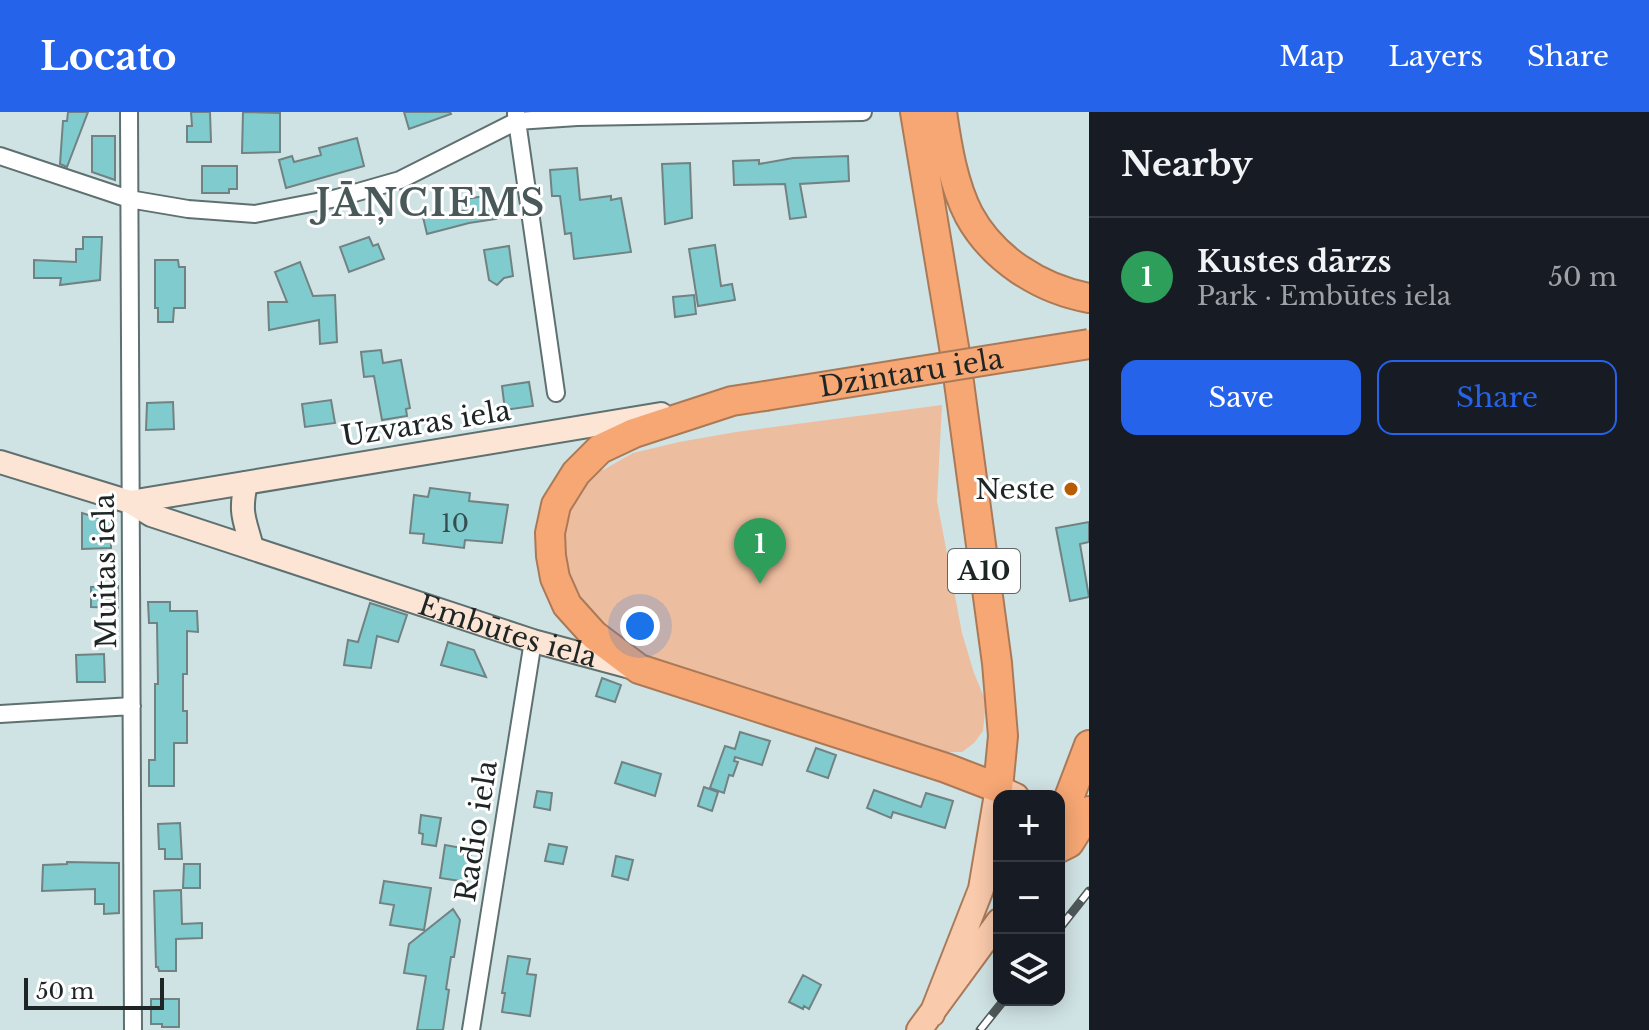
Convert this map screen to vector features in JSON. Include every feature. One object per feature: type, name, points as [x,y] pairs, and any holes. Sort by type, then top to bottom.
[{"type":"highway","name":"A10","points":[[915,112],[955,353],[997,663],[1007,790]]},
{"type":"highway","points":[[957,112],[944,125],[954,176],[969,215],[989,242],[1013,265],[1038,281],[1071,295],[1089,298]]},
{"type":"highway","name":"Dzintaru iela","points":[[639,669],[594,635],[567,605],[555,578],[551,556],[550,533],[556,505],[576,473],[600,449],[634,433],[732,401],[1089,344]]},
{"type":"highway","name":"Embūtes iela","points":[[639,669],[946,768],[1002,790]]},
{"type":"highway","points":[[1065,808],[1089,745]]},
{"type":"highway","points":[[1065,845],[1089,811]]},
{"type":"main road","points":[[926,1022],[981,889],[993,844]]},
{"type":"main road","points":[[926,1022],[993,929]]},
{"type":"street","name":"Muitas iela","points":[[129,112],[133,1030]]},
{"type":"street","points":[[0,156],[129,199],[188,209],[255,214],[337,198],[400,180],[516,116],[863,112]]},
{"type":"street","points":[[516,116],[556,393]]},
{"type":"street","name":"Uzvaras iela","points":[[130,502],[732,401]]},
{"type":"street","name":"Embūtes iela","points":[[0,462],[130,502],[151,515],[533,641],[639,669]]},
{"type":"street","points":[[246,483],[243,520],[252,548]]},
{"type":"street","name":"Radio iela","points":[[471,1030],[533,641]]},
{"type":"street","points":[[0,714],[132,706]]},
{"type":"shaded area","points":[[942,405],[937,501],[962,633],[986,702],[983,731],[962,752],[943,752],[858,728],[637,654],[584,613],[561,556],[568,506],[593,469],[603,470],[633,453],[679,442]]},
{"type":"building","points":[[68,112],[88,112],[67,167],[60,164],[63,121],[67,121]]},
{"type":"building","points":[[191,112],[210,112],[211,142],[187,142],[187,126],[192,126]]},
{"type":"building","points":[[243,112],[280,113],[280,152],[242,153]]},
{"type":"building","points":[[404,112],[450,112],[451,114],[409,129]]},
{"type":"building","points":[[92,136],[115,136],[115,180],[92,172]]},
{"type":"building","points":[[357,138],[364,166],[286,188],[279,160],[292,156],[294,162],[321,155],[319,148]]},
{"type":"building","points":[[848,156],[849,181],[800,184],[806,217],[790,219],[785,184],[734,185],[733,161],[759,160],[759,164],[793,158]]},
{"type":"building","points":[[690,163],[692,218],[665,224],[662,164]]},
{"type":"building","points":[[202,166],[237,166],[237,189],[229,189],[229,193],[202,193]]},
{"type":"building","points":[[577,168],[580,200],[611,196],[611,200],[621,198],[631,252],[574,259],[571,233],[565,234],[560,196],[552,196],[550,170]]},
{"type":"building","points":[[492,195],[496,219],[427,234],[423,217],[467,210],[465,199]]},
{"type":"building","points":[[83,237],[102,237],[100,280],[60,285],[61,278],[34,278],[34,260],[76,262],[76,249],[83,249]]},
{"type":"building","points":[[369,237],[373,246],[378,244],[384,259],[349,272],[340,247]]},
{"type":"building","points":[[715,245],[721,286],[732,284],[735,300],[698,306],[689,249]]},
{"type":"building","points":[[509,246],[513,276],[504,278],[497,285],[489,280],[484,250]]},
{"type":"building","points":[[155,260],[178,260],[179,267],[185,267],[185,308],[174,308],[173,322],[158,322]]},
{"type":"building","points":[[300,262],[313,296],[335,295],[337,342],[320,344],[319,320],[269,330],[268,302],[287,302],[275,272]]},
{"type":"building","points":[[694,295],[696,314],[675,317],[673,297]]},
{"type":"building","points":[[381,350],[383,363],[401,360],[410,408],[406,409],[407,416],[382,420],[374,376],[364,377],[361,352]]},
{"type":"building","points":[[529,382],[533,406],[505,410],[502,386]]},
{"type":"building","points":[[331,400],[335,423],[305,427],[302,404]]},
{"type":"building","points":[[173,402],[174,429],[146,430],[147,403]]},
{"type":"building","points":[[430,488],[470,493],[469,501],[508,505],[502,543],[465,540],[464,548],[423,543],[424,534],[410,533],[414,495],[428,497]]},
{"type":"building","points":[[82,513],[111,522],[111,548],[82,549]]},
{"type":"building","points":[[1089,522],[1089,542],[1080,544],[1089,597],[1070,601],[1056,528]]},
{"type":"building","points":[[118,586],[118,608],[91,607],[91,587]]},
{"type":"building","points":[[148,602],[170,602],[170,611],[197,611],[198,632],[187,631],[183,711],[187,711],[187,743],[174,743],[174,786],[149,786],[149,760],[155,760],[155,684],[158,684],[157,623],[149,623]]},
{"type":"building","points":[[370,603],[407,615],[398,642],[377,636],[371,668],[344,665],[348,640],[358,642]]},
{"type":"building","points":[[448,642],[474,650],[486,677],[441,665]]},
{"type":"building","points":[[104,654],[105,682],[77,682],[76,655]]},
{"type":"building","points":[[602,678],[621,685],[615,702],[596,696]]},
{"type":"building","points":[[740,732],[770,741],[762,765],[735,757],[734,761],[738,762],[733,776],[729,775],[724,793],[710,788],[725,746],[735,749]]},
{"type":"building","points":[[816,748],[836,755],[828,778],[807,771]]},
{"type":"building","points":[[622,762],[661,774],[655,796],[615,783]]},
{"type":"building","points":[[704,787],[718,792],[712,811],[698,806]]},
{"type":"building","points":[[874,790],[921,807],[926,793],[953,801],[945,828],[893,812],[891,818],[867,808]]},
{"type":"building","points":[[537,791],[552,793],[550,810],[534,807]]},
{"type":"building","points":[[421,815],[441,818],[436,846],[422,844],[423,834],[419,833]]},
{"type":"building","points":[[180,823],[182,859],[165,859],[165,849],[159,849],[158,824]]},
{"type":"building","points":[[549,844],[567,847],[563,864],[545,861]]},
{"type":"building","points":[[445,845],[462,848],[461,854],[471,856],[467,882],[440,878]]},
{"type":"building","points":[[616,856],[633,860],[628,880],[612,876]]},
{"type":"building","points":[[119,863],[119,913],[104,914],[104,904],[95,904],[95,889],[42,891],[43,865]]},
{"type":"building","points":[[184,864],[200,864],[200,888],[183,888]]},
{"type":"building","points":[[384,881],[431,888],[424,930],[390,925],[394,905],[380,903]]},
{"type":"building","points":[[181,890],[182,924],[202,923],[202,938],[176,939],[176,971],[159,971],[156,967],[154,891]]},
{"type":"building","points":[[453,909],[460,920],[446,989],[449,990],[443,1030],[417,1030],[426,976],[404,973],[409,944]]},
{"type":"building","points":[[508,956],[530,959],[527,974],[536,975],[530,1016],[502,1012]]},
{"type":"building","points":[[803,975],[821,985],[809,1009],[789,1002]]},
{"type":"building","points":[[151,999],[179,999],[179,1027],[151,1024]]},
{"type":"railway","points":[[1065,921],[1089,891]]},
{"type":"railway","points":[[980,1030],[999,1006]]},
{"type":"place","name":"Neste","points":[[1071,489]]},
{"type":"place","name":"Kustes dārzs","points":[[760,584]]},
{"type":"district","name":"JĀŅCIEMS","points":[[431,203]]}]
